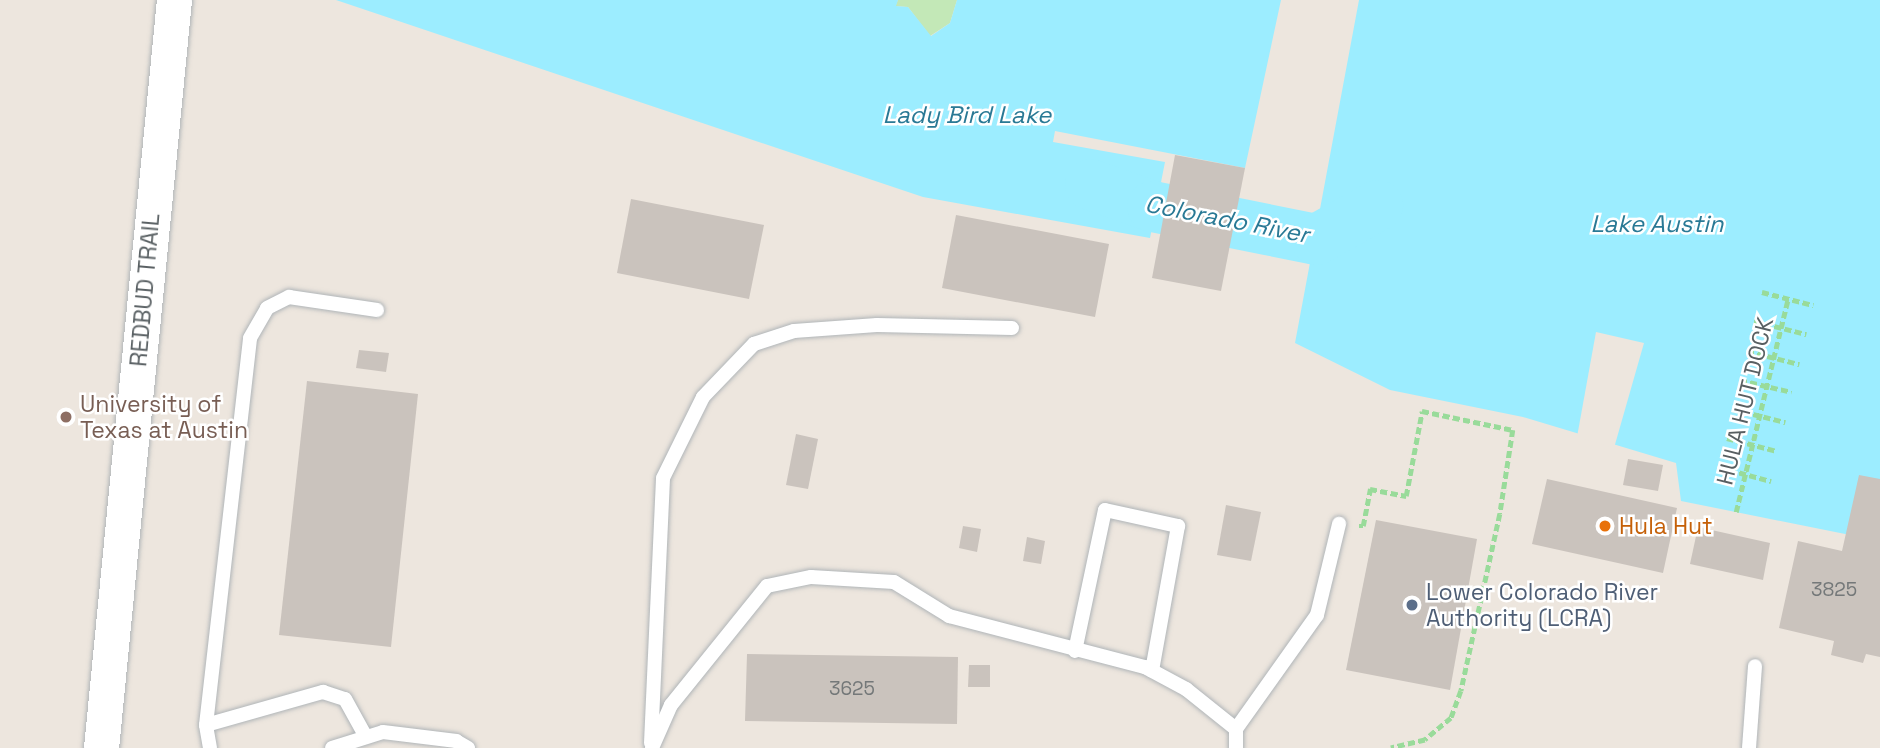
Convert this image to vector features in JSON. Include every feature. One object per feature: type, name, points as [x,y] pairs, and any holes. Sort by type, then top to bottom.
[{"type":"street","name":"REDBUD TRAIL","points":[[101,748],[174,0]]},
{"type":"lane","points":[[210,748],[206,725],[250,338],[267,308],[289,297],[377,310]]},
{"type":"lane","points":[[651,748],[663,478],[703,397],[754,344],[794,331],[877,325],[1012,328]]},
{"type":"lane","points":[[1075,651],[1105,510],[1178,526],[1152,671]]},
{"type":"lane","points":[[1236,748],[1237,729],[1317,615],[1339,524]]},
{"type":"lane","points":[[651,748],[671,705],[767,586],[811,577],[894,582],[949,616],[1152,671],[1186,689],[1237,729]]},
{"type":"lane","points":[[1749,748],[1755,666]]},
{"type":"lane","points":[[206,725],[323,692],[345,699],[366,737]]},
{"type":"lane","points":[[332,748],[383,732],[456,741],[468,748]]},
{"type":"path","points":[[1762,292],[1813,305]]},
{"type":"path","name":"HULA HUT DOCK","points":[[1736,512],[1788,299]]},
{"type":"path","points":[[1754,321],[1806,334]]},
{"type":"path","points":[[1747,351],[1799,364]]},
{"type":"path","points":[[1740,380],[1792,393]]},
{"type":"path","points":[[1733,409],[1785,422]]},
{"type":"path","points":[[1339,524],[1363,526],[1370,489],[1406,496],[1422,411],[1513,430],[1500,514],[1461,691],[1451,718],[1425,740],[1391,748]]},
{"type":"path","points":[[1727,438],[1777,451]]},
{"type":"path","points":[[1719,467],[1771,481]]},
{"type":"green space","points":[[898,0],[957,0],[950,23],[930,36],[908,7],[895,6]]},
{"type":"water","name":"Lady Bird Lake","points":[[336,0],[898,0],[896,6],[908,7],[931,36],[950,23],[957,0],[1281,0],[1245,168],[1055,131],[1053,142],[1165,162],[1150,238],[923,197]]},
{"type":"water","name":"Lake Austin","points":[[1359,0],[1880,0],[1880,541],[1681,501],[1676,463],[1523,417],[1390,390],[1295,343]]},
{"type":"pier","points":[[1596,332],[1644,343],[1614,448],[1577,437]]},
{"type":"building","points":[[1175,155],[1245,168],[1221,291],[1152,278]]},
{"type":"building","points":[[631,199],[764,225],[749,299],[617,273]]},
{"type":"building","points":[[956,215],[1109,244],[1095,317],[942,288]]},
{"type":"building","points":[[359,350],[389,353],[386,372],[356,368]]},
{"type":"building","points":[[307,381],[418,394],[391,647],[279,635]]},
{"type":"building","points":[[796,434],[818,439],[808,489],[786,485]]},
{"type":"building","points":[[1628,459],[1663,465],[1658,491],[1623,485]]},
{"type":"building","points":[[1859,475],[1880,479],[1880,657],[1866,654],[1863,663],[1831,655],[1834,641],[1779,628],[1798,541],[1842,551]]},
{"type":"building","name":"Hula Hut","points":[[1547,479],[1677,508],[1663,573],[1532,544]]},
{"type":"building","points":[[1226,505],[1261,512],[1251,561],[1217,555]]},
{"type":"building","name":"Lower Colorado River Authority (LCRA)","points":[[1376,520],[1477,539],[1450,690],[1346,670]]},
{"type":"building","points":[[963,526],[981,529],[977,552],[959,548]]},
{"type":"building","points":[[1698,527],[1770,543],[1763,580],[1690,564]]},
{"type":"building","points":[[1027,537],[1045,541],[1041,564],[1023,561]]},
{"type":"building","points":[[747,654],[958,657],[957,724],[745,721]]},
{"type":"building","points":[[969,665],[990,665],[990,687],[968,687]]},
{"type":"waterway","name":"Colorado River","points":[[1090,184],[1152,206],[1316,239],[1377,205]]},
{"type":"place","name":"University of Texas at Austin","points":[[66,417]]},
{"type":"place","name":"Hula Hut","points":[[1605,526]]},
{"type":"place","name":"Lower Colorado River Authority (LCRA)","points":[[1412,605]]}]
